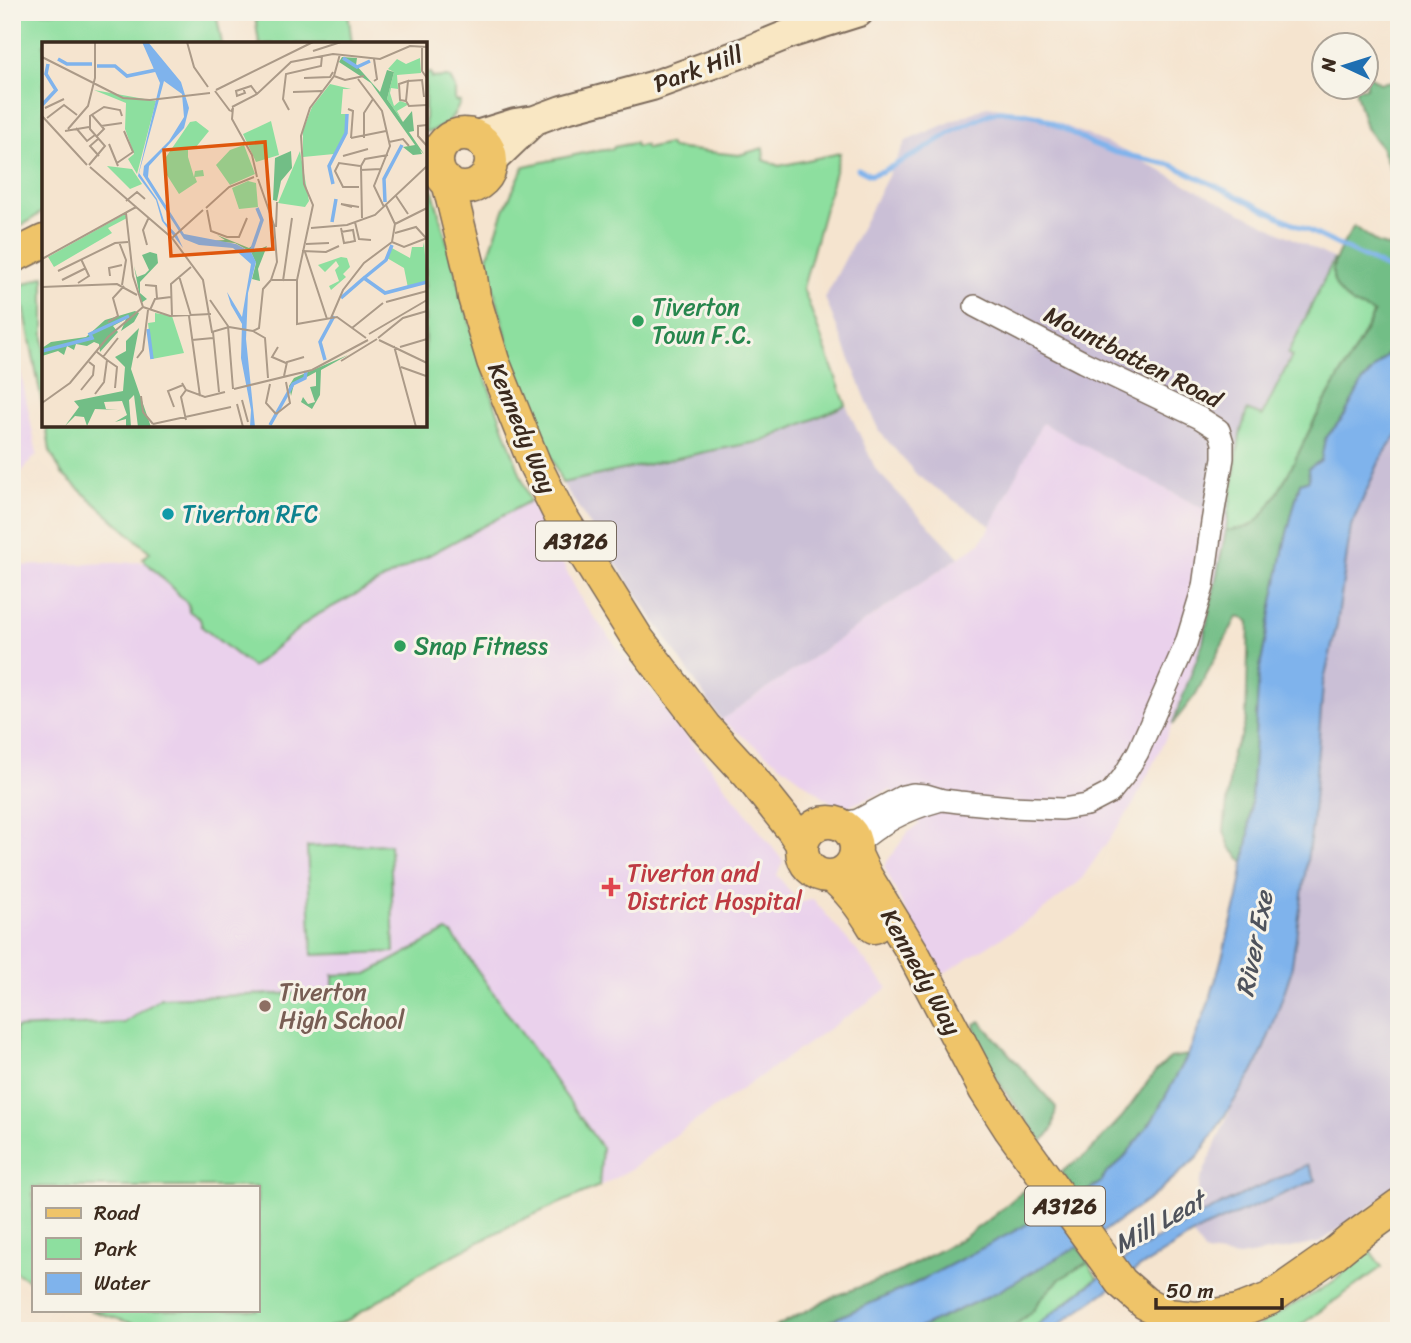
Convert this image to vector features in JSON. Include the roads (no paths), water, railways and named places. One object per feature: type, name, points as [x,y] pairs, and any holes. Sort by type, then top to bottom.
[{"type":"main road","points":[[481,140],[490,153],[485,172],[472,187],[464,188],[456,186],[443,155],[481,140]]},
{"type":"main road","name":"Kennedy Way","points":[[443,155],[477,306],[493,361],[525,442],[559,513],[637,638],[705,727],[792,828],[836,838],[866,876],[913,953],[985,1090]]},
{"type":"main road","name":"Kennedy Way","points":[[470,271],[485,172]]},
{"type":"main road","points":[[12,257],[42,242]]},
{"type":"main road","points":[[831,876],[848,870],[836,838]]},
{"type":"main road","name":"A3126","points":[[831,876],[822,876],[809,868],[802,852],[836,838]]},
{"type":"main road","name":"Kennedy Way","points":[[831,876],[844,886],[861,906],[921,1004],[1121,1282],[1168,1323]]},
{"type":"main road","name":"A3126","points":[[1168,1323],[1238,1311],[1269,1299],[1335,1254],[1399,1205]]},
{"type":"street","name":"Park Hill","points":[[443,155],[515,123],[535,120],[652,86],[789,34],[859,12]]},
{"type":"street","name":"Park Hill","points":[[485,172],[535,120]]},
{"type":"street","name":"Mountbatten Road","points":[[836,838],[877,828],[918,806],[943,800],[1062,809],[1087,805],[1110,793],[1124,777],[1138,752],[1186,643],[1203,587],[1223,458],[1223,443],[1219,430],[975,306]]},
{"type":"water","name":"River Exe","points":[[1399,331],[1399,432],[1381,458],[1351,526],[1337,624],[1323,685],[1312,826],[1291,972],[1256,1067],[1198,1157],[1152,1197],[1103,1232],[997,1292],[913,1331],[808,1331],[916,1283],[1077,1198],[1101,1182],[1123,1159],[1153,1119],[1188,1055],[1209,1002],[1238,898],[1249,834],[1259,673],[1285,541],[1300,483],[1309,480],[1308,469],[1321,460],[1325,439],[1344,416],[1363,381],[1388,354],[1391,340]]},
{"type":"water","points":[[1308,1165],[1316,1180],[1202,1229],[1139,1268],[1053,1331],[1030,1331],[1111,1269],[1159,1238],[1222,1204]]},
{"type":"waterway","points":[[858,169],[870,175],[883,171],[989,114],[1000,111],[1039,116],[1113,152],[1172,165],[1399,274]]},
{"type":"place","name":"Tiverton Town F.C.","points":[[638,321]]},
{"type":"place","name":"Tiverton RFC","points":[[168,514]]},
{"type":"place","name":"Snap Fitness","points":[[400,646]]},
{"type":"place","name":"Tiverton and District Hospital","points":[[611,887]]},
{"type":"place","name":"Tiverton High School","points":[[265,1006]]},
{"type":"water label","name":"Mill Leat","points":[[1159,1222]]}]
